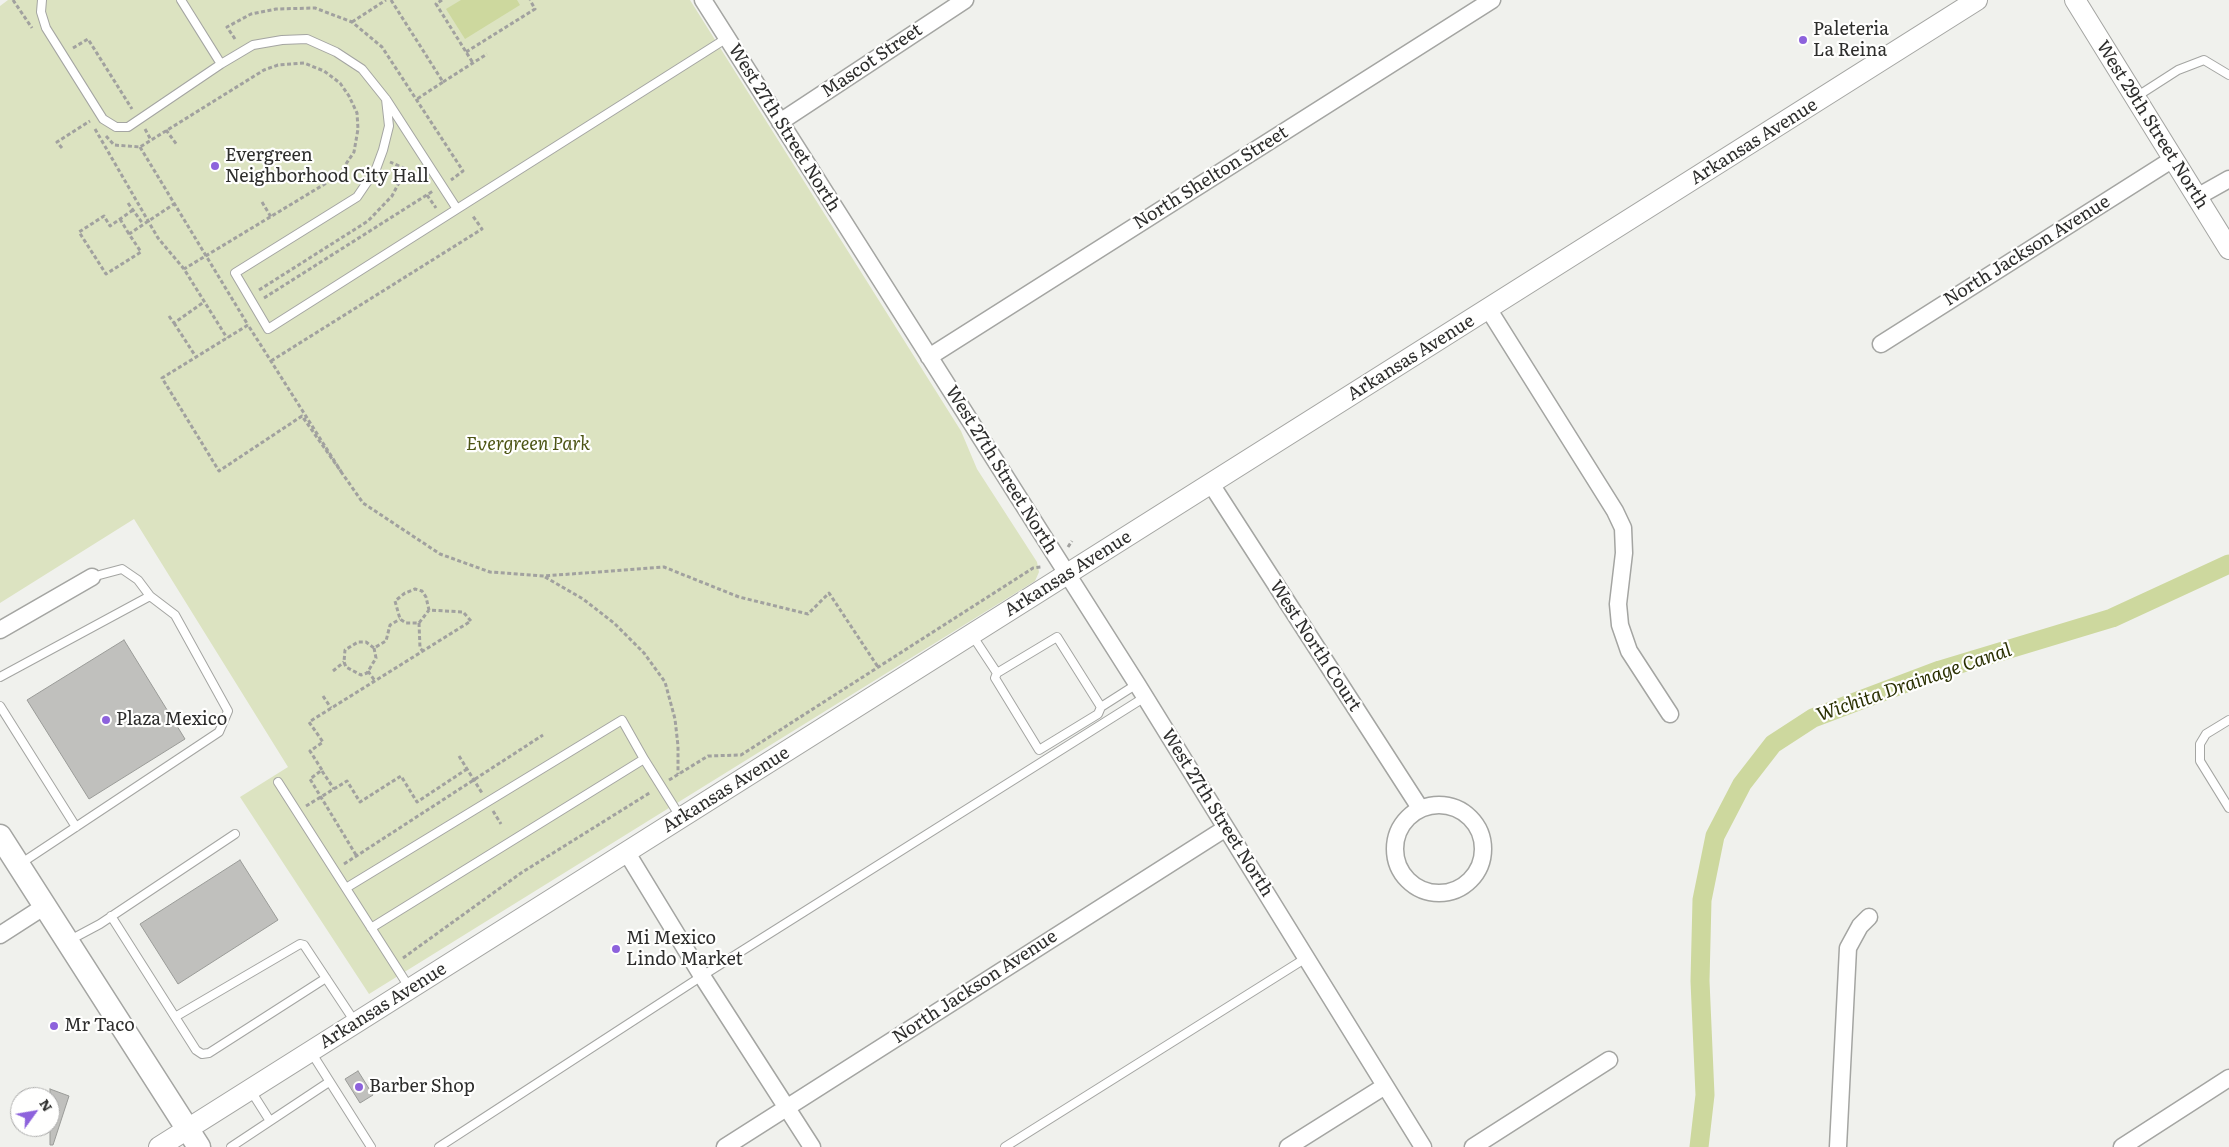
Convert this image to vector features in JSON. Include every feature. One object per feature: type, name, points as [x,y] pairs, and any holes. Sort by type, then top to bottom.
[{"type":"main road","points":[[0,836],[194,1138]]},
{"type":"street","name":"West 27th Street North","points":[[703,0],[1068,574],[1422,1147]]},
{"type":"street","name":"Mascot Street","points":[[780,122],[965,0]]},
{"type":"street","name":"North Shelton Street","points":[[929,357],[1492,0]]},
{"type":"street","name":"West 29th Street North","points":[[2075,0],[2229,249]]},
{"type":"street","name":"Arkansas Avenue","points":[[159,1147],[194,1138],[251,1090],[1488,310],[1968,2]]},
{"type":"street","name":"North Jackson Avenue","points":[[1881,344],[2173,159]]},
{"type":"street","points":[[2197,197],[2229,179]]},
{"type":"street","points":[[1488,310],[1615,511],[1623,528],[1624,553],[1618,604],[1620,625],[1629,651],[1670,714]]},
{"type":"street","name":"West North Court","points":[[1211,484],[1420,808]]},
{"type":"street","points":[[0,630],[92,577]]},
{"type":"street","points":[[1434,805],[1448,806],[1461,810],[1471,819],[1479,831],[1483,844],[1482,858],[1477,871],[1467,883],[1454,891],[1440,893],[1424,891],[1411,884],[1401,873],[1395,859],[1394,843],[1399,829],[1408,817],[1420,808],[1434,805]]},
{"type":"street","name":"North Jackson Avenue","points":[[725,1147],[1226,828]]},
{"type":"street","points":[[627,853],[702,976],[812,1147]]},
{"type":"street","points":[[0,935],[45,906]]},
{"type":"street","points":[[1838,1147],[1848,948],[1860,926],[1869,917]]},
{"type":"street","points":[[1473,1147],[1609,1060]]},
{"type":"street","points":[[2122,1147],[2229,1078]]},
{"type":"street","points":[[1288,1147],[1385,1086]]},
{"type":"lane","points":[[42,0],[40,12],[46,28],[103,119],[116,127],[128,127],[221,64],[253,45],[282,40],[307,39],[336,52],[362,69],[386,99],[457,209]]},
{"type":"lane","points":[[181,0],[221,64]]},
{"type":"lane","points":[[386,99],[389,126],[380,158],[366,186],[357,197],[235,274],[268,329],[727,38]]},
{"type":"lane","points":[[2134,98],[2178,70],[2204,60],[2229,75]]},
{"type":"lane","points":[[19,865],[219,732],[228,711],[175,615],[150,596],[138,580],[122,569],[92,577]]},
{"type":"lane","points":[[0,676],[150,596]]},
{"type":"lane","points":[[972,635],[997,673]]},
{"type":"lane","points":[[1101,707],[1056,637],[997,673],[995,678],[1039,750],[1098,714],[1101,707],[1141,691]]},
{"type":"lane","points":[[439,1147],[1141,691]]},
{"type":"lane","points":[[0,706],[76,827]]},
{"type":"lane","points":[[346,888],[622,720],[682,819]]},
{"type":"lane","points":[[2229,720],[2206,734],[2200,744],[2200,760],[2229,808]]},
{"type":"lane","points":[[372,928],[644,759]]},
{"type":"lane","points":[[278,782],[410,989]]},
{"type":"lane","points":[[68,941],[111,916],[235,834]]},
{"type":"lane","points":[[111,916],[196,1050],[202,1054],[209,1053],[326,978]]},
{"type":"lane","points":[[175,1017],[300,944],[304,946],[356,1024]]},
{"type":"lane","points":[[1005,1147],[1306,958]]},
{"type":"lane","points":[[311,1052],[372,1147]]},
{"type":"lane","points":[[231,1147],[240,1145],[270,1121],[329,1082]]},
{"type":"lane","points":[[251,1090],[270,1121]]},
{"type":"path","points":[[352,22],[386,0]]},
{"type":"path","points":[[391,0],[443,82]]},
{"type":"path","points":[[442,0],[436,4],[473,62]]},
{"type":"path","points":[[466,52],[535,9],[530,0]]},
{"type":"path","points":[[235,39],[227,27],[251,14],[276,9],[315,8],[352,22],[382,46],[463,171],[264,298]]},
{"type":"path","points":[[63,54],[88,39],[151,140]]},
{"type":"path","points":[[417,99],[487,54]]},
{"type":"path","points":[[90,121],[114,145],[140,147],[264,70],[278,65],[304,63],[324,72],[340,83],[357,113],[358,129],[354,152],[338,176],[184,269]]},
{"type":"path","points":[[62,148],[58,142],[90,121]]},
{"type":"path","points":[[90,121],[148,221],[184,269],[227,338]]},
{"type":"path","points":[[166,130],[177,145]]},
{"type":"path","points":[[140,147],[248,325],[342,473]]},
{"type":"path","points":[[259,290],[368,221],[392,196],[406,168],[380,158]]},
{"type":"path","points":[[427,195],[436,208]]},
{"type":"path","points":[[262,202],[271,217]]},
{"type":"path","points":[[128,203],[143,224]]},
{"type":"path","points":[[129,234],[174,204]]},
{"type":"path","points":[[120,219],[141,252],[106,274],[79,232],[104,216],[110,226],[120,219],[133,210]]},
{"type":"path","points":[[271,361],[482,229],[472,215]]},
{"type":"path","points":[[174,323],[204,302]]},
{"type":"path","points":[[169,316],[196,357]]},
{"type":"path","points":[[248,325],[162,378],[219,470],[302,416],[363,503],[440,554],[490,572],[544,576],[664,567],[739,597],[808,614],[829,593],[878,667]]},
{"type":"path","points":[[394,963],[418,949],[521,873],[678,774],[708,756],[741,755],[1033,568],[1040,568],[1067,549],[1072,541]]},
{"type":"path","points":[[544,576],[583,599],[614,623],[644,653],[665,682],[675,719],[678,746],[678,774]]},
{"type":"path","points":[[419,622],[406,623],[400,619],[395,601],[405,593],[415,589],[422,591],[426,597],[429,610]]},
{"type":"path","points":[[424,651],[420,648],[419,622],[429,610]]},
{"type":"path","points":[[334,789],[310,751],[323,742],[309,722],[471,621],[463,612],[429,610]]},
{"type":"path","points":[[374,648],[386,641],[390,625],[400,619]]},
{"type":"path","points":[[366,642],[374,648],[376,658],[368,671],[361,675],[346,667],[344,662],[345,650],[353,644],[366,642]]},
{"type":"path","points":[[332,670],[344,662]]},
{"type":"path","points":[[368,671],[375,681]]},
{"type":"path","points":[[323,696],[331,708]]},
{"type":"path","points":[[334,870],[543,735]]},
{"type":"path","points":[[459,756],[501,824]]},
{"type":"path","points":[[306,806],[347,781],[360,802],[401,776],[417,802],[467,769]]},
{"type":"path","points":[[322,770],[310,779],[356,856]]},
{"type":"green space","name":"Evergreen Park","points":[[8,0],[690,0],[961,431],[977,469],[1037,562],[1039,572],[1035,581],[369,994],[240,797],[288,767],[134,519],[0,603],[0,6]]},
{"type":"shaded area","points":[[461,0],[517,0],[520,5],[465,39],[446,9]]},
{"type":"building","name":"Plaza Mexico","points":[[124,640],[185,739],[89,799],[27,700]]},
{"type":"building","points":[[240,860],[278,920],[178,984],[140,924]]},
{"type":"building","name":"Barber Shop","points":[[358,1071],[373,1095],[360,1103],[345,1079]]},
{"type":"building","points":[[60,1093],[69,1096],[60,1124]]},
{"type":"building","points":[[50,1137],[56,1137],[53,1145],[50,1145]]},
{"type":"waterway","name":"Wichita Drainage Canal","points":[[1699,1147],[1705,1095],[1700,981],[1702,900],[1715,836],[1742,784],[1773,744],[1813,718],[1940,670],[2112,618],[2229,564]]},
{"type":"place","name":"Paleteria La Reina","points":[[1803,40]]},
{"type":"place","name":"Evergreen Neighborhood City Hall","points":[[215,166]]},
{"type":"place","name":"Plaza Mexico","points":[[106,720]]},
{"type":"place","name":"Mi Mexico Lindo Market","points":[[616,949]]},
{"type":"place","name":"Mr Taco","points":[[54,1026]]},
{"type":"place","name":"Barber Shop","points":[[359,1087]]}]
